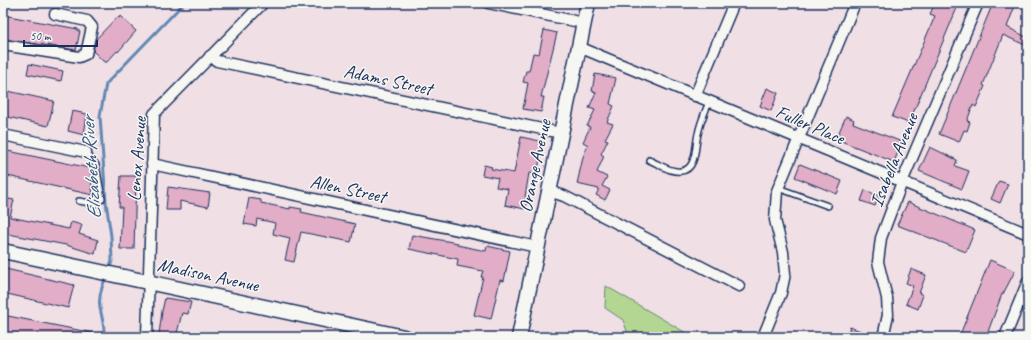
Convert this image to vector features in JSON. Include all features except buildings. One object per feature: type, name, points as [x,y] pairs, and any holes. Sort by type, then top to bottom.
[{"type":"street","name":"Lenox Avenue","points":[[147,337],[154,114],[263,3]]},
{"type":"street","points":[[488,3],[584,23]]},
{"type":"street","name":"Orange Avenue","points":[[519,337],[588,3]]},
{"type":"street","points":[[695,96],[734,3]]},
{"type":"street","points":[[763,337],[781,292],[785,274],[783,252],[775,220],[778,188],[855,3]]},
{"type":"street","name":"Isabella Avenue","points":[[883,337],[887,325],[888,307],[879,271],[879,251],[885,226],[902,182],[978,3]]},
{"type":"street","points":[[3,45],[79,57],[86,54],[92,27],[87,21],[55,14]]},
{"type":"street","name":"Fuller Place","points":[[579,47],[1028,234]]},
{"type":"street","name":"Adams Street","points":[[210,56],[217,61],[561,133]]},
{"type":"street","points":[[3,135],[86,152]]},
{"type":"street","name":"Allen Street","points":[[152,164],[537,247]]},
{"type":"street","points":[[549,191],[564,196],[739,286]]},
{"type":"street","name":"Madison Avenue","points":[[3,252],[404,337]]},
{"type":"street","points":[[1005,337],[1028,281]]},
{"type":"lane","points":[[649,160],[676,172],[685,171],[689,168],[695,154],[698,134],[709,102]]},
{"type":"lane","points":[[79,201],[96,204],[102,199],[96,165],[86,152]]},
{"type":"lane","points":[[778,188],[828,206]]},
{"type":"green space","points":[[606,286],[693,337],[629,337],[623,320],[605,308]]},
{"type":"waterway","name":"Elizabeth River","points":[[109,270],[112,261],[111,236],[106,202],[100,116],[106,84],[184,3]]},
{"type":"waterway","name":"Elizabeth River","points":[[104,337],[100,296],[106,277]]}]
